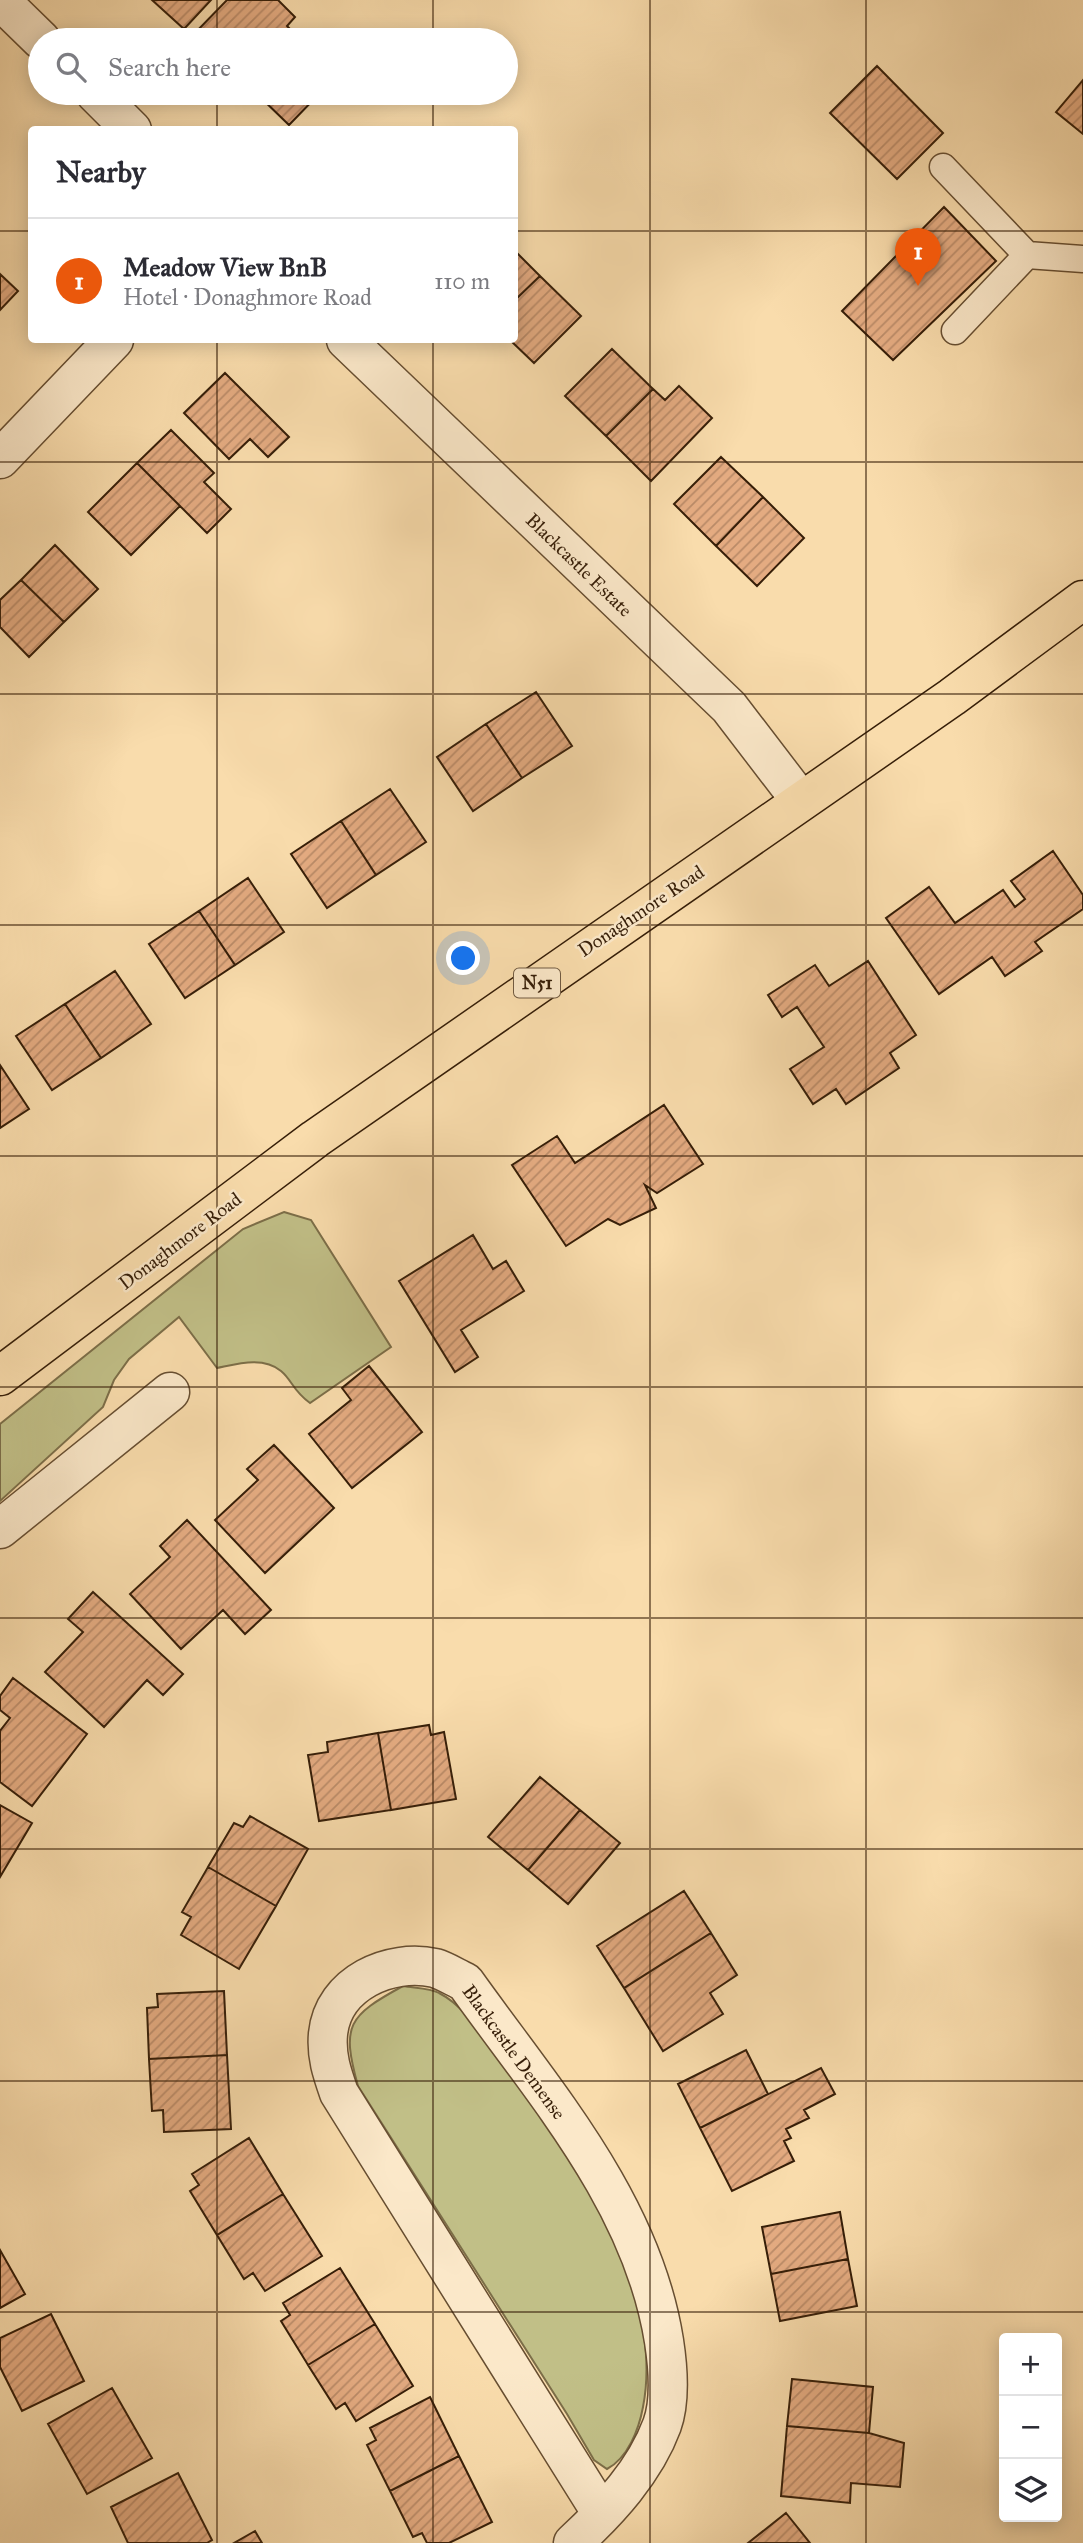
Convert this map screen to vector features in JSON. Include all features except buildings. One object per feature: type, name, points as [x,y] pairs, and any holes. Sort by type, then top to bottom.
[{"type":"main road","name":"Donaghmore Road","points":[[0,1376],[315,1139],[1028,643],[1083,600]]},
{"type":"street","points":[[0,0],[29,28]]},
{"type":"street","points":[[107,105],[128,126]]},
{"type":"street","points":[[0,459],[111,343]]},
{"type":"street","name":"Blackcastle Estate","points":[[349,343],[729,708],[801,801]]},
{"type":"street","points":[[0,1529],[170,1392]]},
{"type":"street","name":"Blackcastle Demense","points":[[573,2543],[602,2514],[643,2467],[663,2423],[668,2371],[659,2313],[639,2249],[600,2170],[465,1982],[437,1969],[405,1965],[376,1972],[353,1988],[336,2007],[328,2033],[329,2063],[339,2093],[602,2514]]},
{"type":"lane","points":[[943,167],[1027,255],[1083,259]]},
{"type":"lane","points":[[955,331],[1027,255]]},
{"type":"shaded area","points":[[284,1212],[311,1220],[391,1347],[310,1403],[285,1374],[274,1366],[250,1362],[217,1368],[179,1317],[129,1359],[114,1380],[103,1407],[0,1501],[0,1424],[243,1229]]},
{"type":"shaded area","points":[[403,1986],[439,1993],[458,2007],[474,2025],[557,2139],[608,2225],[627,2270],[641,2316],[646,2362],[639,2424],[627,2450],[607,2469],[594,2460],[358,2086],[350,2049],[350,2035],[354,2024],[370,2006]]},
{"type":"place","name":"Meadow View BnB","points":[[918,286]]}]
